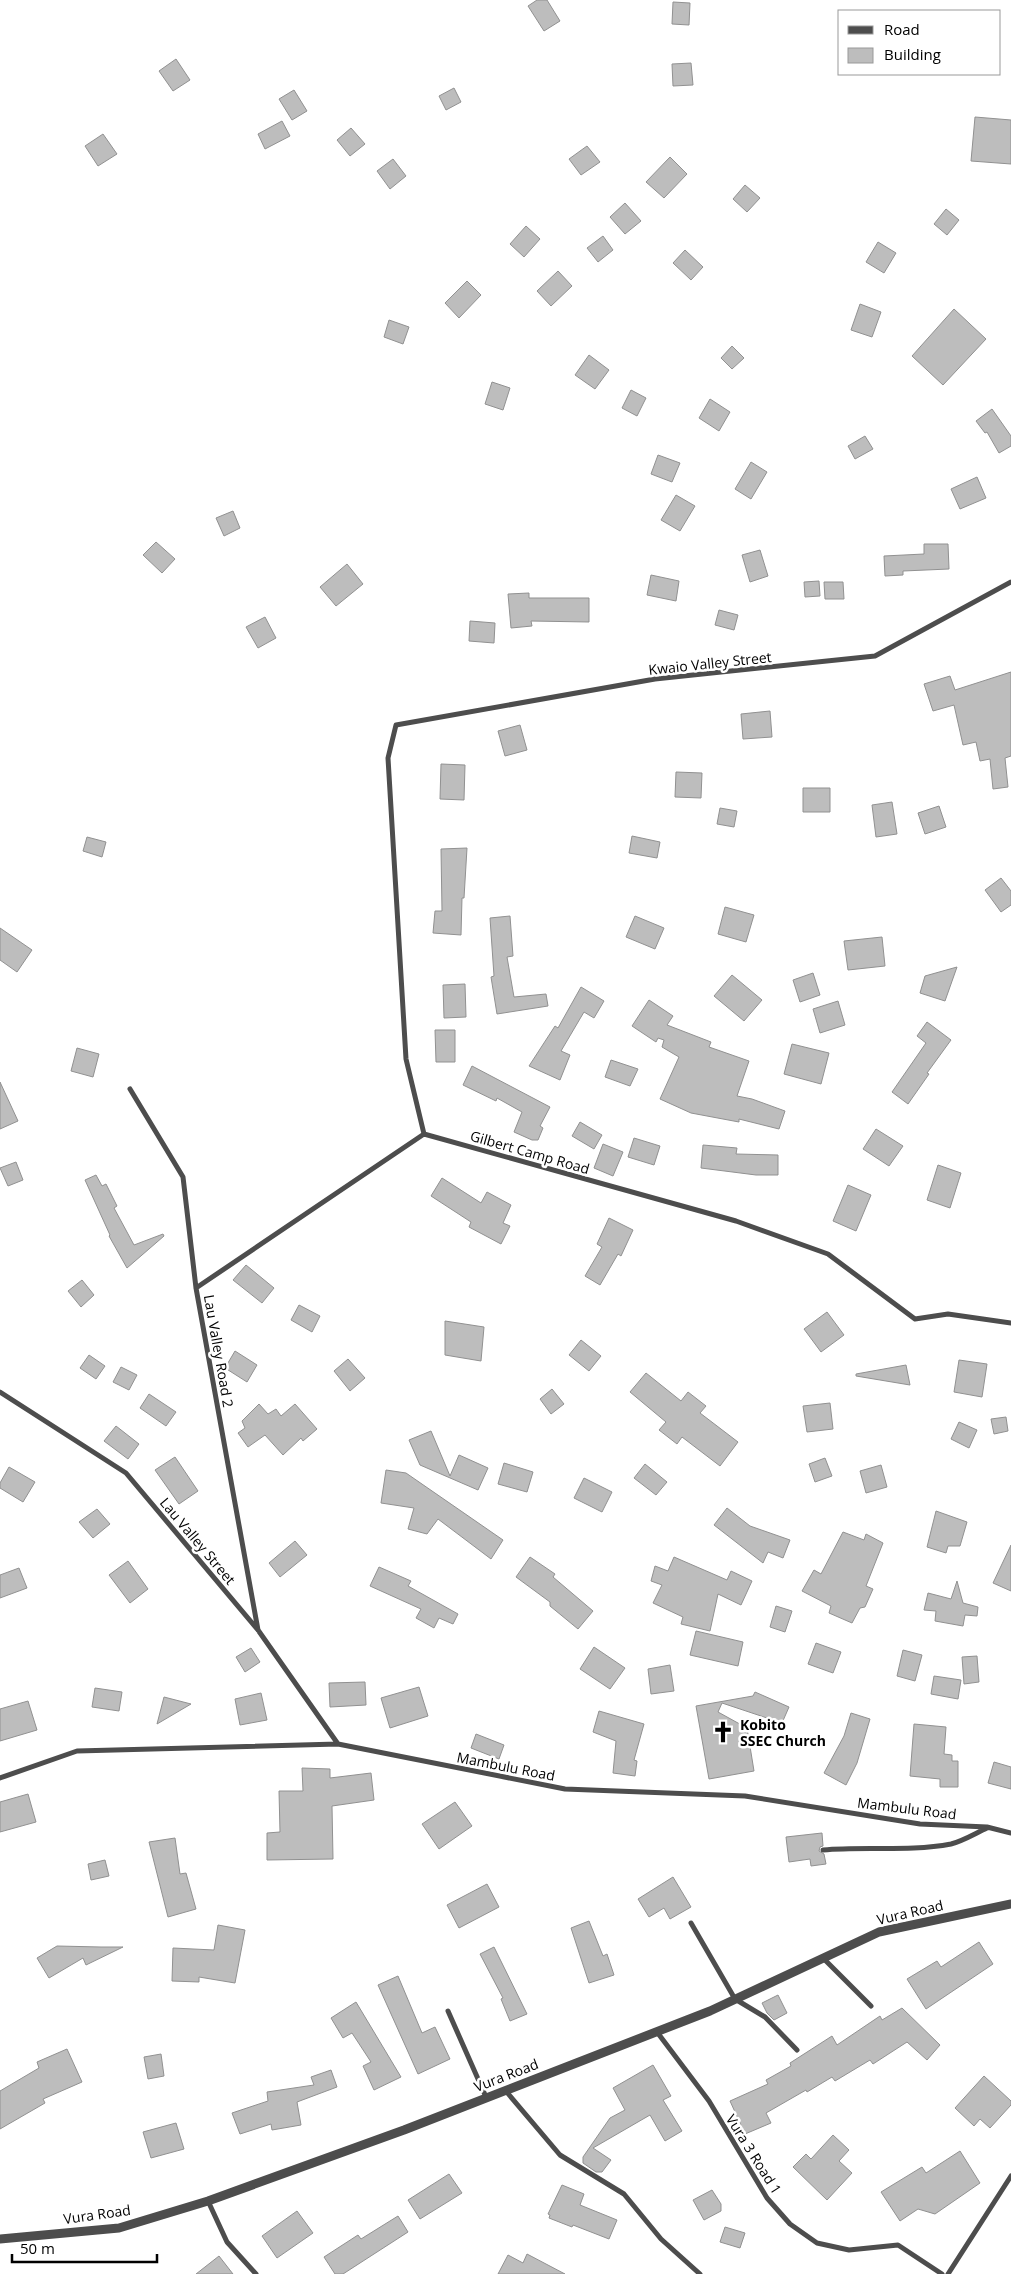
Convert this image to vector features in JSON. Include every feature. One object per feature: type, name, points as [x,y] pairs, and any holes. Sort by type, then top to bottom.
[{"type":"street","name":"Kwaio Valley Street","points":[[424,1134],[406,1059],[388,758],[396,725],[656,679],[875,656],[1011,582]]},
{"type":"street","points":[[130,1089],[183,1176],[196,1288]]},
{"type":"street","name":"Lau Valley Road 2","points":[[258,1630],[196,1288],[424,1134]]},
{"type":"street","name":"Gilbert Camp Road","points":[[424,1134],[736,1221],[828,1254],[915,1319],[948,1314],[1011,1323]]},
{"type":"street","name":"Lau Valley Street","points":[[0,1392],[126,1473],[258,1630],[338,1744]]},
{"type":"street","name":"Mambulu Road","points":[[0,1778],[77,1751],[338,1744],[565,1789],[745,1796],[920,1824],[987,1828],[1011,1833]]},
{"type":"street","points":[[822,1850],[849,1847],[901,1848],[952,1843],[987,1828]]},
{"type":"street","name":"Vura Road","points":[[0,2239],[119,2228],[208,2201],[486,2098],[656,2031],[735,1999],[879,1932],[1011,1904]]},
{"type":"street","points":[[691,1924],[735,1999],[764,2016],[797,2050]]},
{"type":"street","points":[[823,1958],[871,2006]]},
{"type":"street","points":[[448,2010],[486,2098]]},
{"type":"street","name":"Vura 3 Road 1","points":[[656,2031],[709,2101],[767,2198],[790,2224],[817,2244],[849,2250],[898,2245],[942,2274]]},
{"type":"street","points":[[505,2090],[560,2155],[624,2194],[661,2239],[700,2274]]},
{"type":"street","points":[[948,2274],[1011,2176]]},
{"type":"street","points":[[208,2201],[226,2242],[256,2274]]},
{"type":"building","points":[[537,0],[547,0],[560,21],[544,31],[528,6]]},
{"type":"building","points":[[673,2],[690,3],[689,25],[672,24]]},
{"type":"building","points":[[176,59],[190,80],[173,91],[159,71]]},
{"type":"building","points":[[691,63],[693,85],[673,86],[672,64]]},
{"type":"building","points":[[454,88],[461,102],[446,110],[439,96]]},
{"type":"building","points":[[294,90],[307,111],[292,120],[279,99]]},
{"type":"building","points":[[975,117],[1011,120],[1011,164],[971,161]]},
{"type":"building","points":[[282,121],[290,136],[265,149],[258,134]]},
{"type":"building","points":[[351,128],[365,144],[350,156],[337,140]]},
{"type":"building","points":[[103,134],[117,154],[98,166],[85,146]]},
{"type":"building","points":[[587,146],[600,162],[581,175],[569,159]]},
{"type":"building","points":[[670,157],[687,174],[664,198],[646,182]]},
{"type":"building","points":[[393,159],[406,176],[390,189],[377,171]]},
{"type":"building","points":[[745,185],[760,198],[747,212],[733,199]]},
{"type":"building","points":[[625,203],[641,221],[625,234],[610,217]]},
{"type":"building","points":[[946,209],[959,220],[947,235],[934,224]]},
{"type":"building","points":[[526,226],[540,239],[524,257],[510,244]]},
{"type":"building","points":[[603,236],[613,250],[598,262],[587,248]]},
{"type":"building","points":[[878,242],[896,253],[884,273],[866,262]]},
{"type":"building","points":[[685,250],[703,267],[691,280],[673,263]]},
{"type":"building","points":[[558,271],[572,286],[551,306],[537,291]]},
{"type":"building","points":[[467,281],[481,295],[459,318],[445,303]]},
{"type":"building","points":[[860,304],[881,312],[872,337],[851,330]]},
{"type":"building","points":[[954,309],[986,339],[943,385],[912,356]]},
{"type":"building","points":[[389,320],[409,327],[403,344],[384,337]]},
{"type":"building","points":[[732,346],[744,358],[732,369],[721,358]]},
{"type":"building","points":[[589,355],[609,370],[595,389],[575,375]]},
{"type":"building","points":[[492,382],[510,388],[503,410],[485,404]]},
{"type":"building","points":[[631,390],[646,398],[637,416],[622,408]]},
{"type":"building","points":[[710,399],[730,412],[719,431],[699,418]]},
{"type":"building","points":[[992,409],[1011,436],[1011,446],[999,453],[987,432],[985,433],[976,421]]},
{"type":"building","points":[[865,436],[873,449],[855,459],[848,446]]},
{"type":"building","points":[[658,455],[680,463],[672,482],[651,474]]},
{"type":"building","points":[[751,462],[767,472],[751,499],[735,489]]},
{"type":"building","points":[[977,477],[986,498],[960,509],[951,489]]},
{"type":"building","points":[[676,495],[695,506],[680,531],[661,520]]},
{"type":"building","points":[[233,511],[240,528],[224,536],[216,518]]},
{"type":"building","points":[[156,542],[175,559],[162,573],[143,555]]},
{"type":"building","points":[[924,544],[948,544],[949,569],[903,571],[903,575],[885,576],[884,556],[924,554]]},
{"type":"building","points":[[760,550],[768,576],[750,582],[742,555]]},
{"type":"building","points":[[347,564],[363,584],[336,606],[320,587]]},
{"type":"building","points":[[651,575],[679,581],[676,601],[647,595]]},
{"type":"building","points":[[819,581],[820,596],[805,597],[804,582]]},
{"type":"building","points":[[824,582],[843,582],[844,599],[825,599]]},
{"type":"building","points":[[529,593],[529,598],[589,598],[589,622],[531,621],[532,626],[511,628],[508,594]]},
{"type":"building","points":[[719,610],[738,615],[734,630],[715,625]]},
{"type":"building","points":[[265,617],[276,638],[258,648],[246,627]]},
{"type":"building","points":[[470,621],[495,623],[494,643],[469,641]]},
{"type":"building","points":[[1011,672],[1011,756],[1005,758],[1008,787],[993,789],[990,759],[980,761],[976,742],[963,745],[954,705],[933,711],[924,684],[950,676],[955,690]]},
{"type":"building","points":[[770,711],[772,737],[743,739],[741,714]]},
{"type":"building","points":[[520,725],[527,750],[505,756],[498,731]]},
{"type":"building","points":[[441,764],[465,765],[464,800],[440,799]]},
{"type":"building","points":[[676,772],[702,773],[701,798],[675,797]]},
{"type":"building","points":[[803,788],[830,788],[830,812],[803,812]]},
{"type":"building","points":[[892,802],[897,834],[876,837],[872,805]]},
{"type":"building","points":[[939,806],[946,827],[925,834],[918,813]]},
{"type":"building","points":[[720,808],[737,811],[734,827],[717,824]]},
{"type":"building","points":[[632,836],[660,842],[657,858],[629,853]]},
{"type":"building","points":[[87,837],[106,842],[102,857],[83,851]]},
{"type":"building","points":[[467,848],[464,898],[462,898],[461,935],[433,933],[435,911],[442,911],[441,849]]},
{"type":"building","points":[[1001,878],[1011,891],[1011,905],[1001,912],[985,890]]},
{"type":"building","points":[[725,907],[754,915],[746,942],[718,934]]},
{"type":"building","points":[[510,916],[513,956],[507,957],[514,997],[546,994],[548,1006],[497,1014],[491,977],[494,976],[490,918]]},
{"type":"building","points":[[635,916],[664,928],[655,949],[626,937]]},
{"type":"building","points":[[0,928],[32,950],[17,972],[0,960]]},
{"type":"building","points":[[882,937],[885,966],[848,970],[844,941]]},
{"type":"building","points":[[957,967],[945,1001],[920,993],[925,976]]},
{"type":"building","points":[[813,973],[820,995],[800,1002],[793,980]]},
{"type":"building","points":[[732,975],[762,1000],[744,1021],[714,996]]},
{"type":"building","points":[[465,984],[466,1017],[444,1018],[443,985]]},
{"type":"building","points":[[581,987],[604,1001],[594,1018],[584,1012],[561,1051],[570,1055],[560,1080],[529,1066],[555,1026],[558,1028]]},
{"type":"building","points":[[649,1000],[673,1016],[667,1025],[711,1042],[709,1047],[749,1061],[737,1096],[752,1099],[785,1111],[779,1129],[739,1119],[739,1122],[691,1113],[660,1099],[679,1057],[662,1047],[664,1040],[658,1038],[656,1042],[632,1026]]},
{"type":"building","points":[[838,1001],[845,1025],[820,1033],[813,1009]]},
{"type":"building","points":[[927,1022],[951,1040],[927,1073],[929,1074],[908,1104],[892,1092],[926,1043],[917,1036]]},
{"type":"building","points":[[435,1030],[455,1030],[455,1062],[436,1062]]},
{"type":"building","points":[[792,1044],[829,1053],[821,1084],[784,1074]]},
{"type":"building","points":[[77,1048],[99,1054],[93,1077],[71,1071]]},
{"type":"building","points":[[611,1060],[638,1069],[630,1086],[605,1077]]},
{"type":"building","points":[[472,1066],[550,1107],[540,1126],[543,1128],[538,1140],[532,1140],[514,1132],[522,1112],[497,1098],[496,1101],[463,1085]]},
{"type":"building","points":[[0,1082],[18,1121],[0,1129]]},
{"type":"building","points":[[580,1122],[602,1135],[594,1149],[572,1136]]},
{"type":"building","points":[[876,1129],[903,1146],[889,1166],[863,1149]]},
{"type":"building","points":[[634,1138],[660,1146],[654,1165],[628,1157]]},
{"type":"building","points":[[603,1144],[623,1152],[613,1176],[594,1168]]},
{"type":"building","points":[[703,1145],[737,1148],[736,1154],[778,1155],[778,1175],[756,1175],[701,1168]]},
{"type":"building","points":[[16,1162],[23,1180],[8,1186],[0,1168]]},
{"type":"building","points":[[938,1165],[961,1173],[950,1208],[927,1200]]},
{"type":"building","points":[[96,1175],[102,1186],[106,1184],[117,1206],[114,1208],[134,1245],[163,1234],[164,1236],[127,1268],[109,1236],[85,1180]]},
{"type":"building","points":[[442,1178],[481,1203],[487,1192],[511,1205],[503,1223],[510,1226],[501,1244],[469,1227],[471,1222],[431,1196]]},
{"type":"building","points":[[848,1185],[871,1195],[856,1231],[833,1221]]},
{"type":"building","points":[[609,1218],[633,1230],[621,1256],[618,1254],[600,1285],[585,1276],[602,1247],[597,1244]]},
{"type":"building","points":[[246,1265],[274,1288],[262,1303],[233,1280]]},
{"type":"building","points":[[82,1280],[94,1295],[81,1307],[68,1291]]},
{"type":"building","points":[[299,1305],[320,1316],[312,1332],[291,1320]]},
{"type":"building","points":[[827,1312],[844,1335],[821,1352],[804,1329]]},
{"type":"building","points":[[445,1321],[484,1327],[481,1361],[445,1355]]},
{"type":"building","points":[[581,1340],[601,1356],[589,1371],[569,1355]]},
{"type":"building","points":[[235,1351],[257,1365],[247,1382],[225,1368]]},
{"type":"building","points":[[89,1355],[105,1366],[96,1379],[80,1368]]},
{"type":"building","points":[[348,1359],[365,1378],[350,1391],[334,1371]]},
{"type":"building","points":[[959,1360],[987,1364],[982,1397],[954,1392]]},
{"type":"building","points":[[906,1365],[910,1385],[856,1376],[856,1374]]},
{"type":"building","points":[[121,1367],[137,1375],[129,1390],[113,1382]]},
{"type":"building","points":[[646,1373],[681,1401],[688,1392],[706,1406],[700,1413],[738,1442],[720,1466],[682,1437],[677,1444],[659,1430],[666,1422],[630,1392]]},
{"type":"building","points":[[552,1389],[564,1404],[551,1414],[540,1399]]},
{"type":"building","points":[[149,1394],[176,1412],[166,1426],[140,1408]]},
{"type":"building","points":[[830,1403],[833,1429],[807,1432],[803,1406]]},
{"type":"building","points":[[259,1404],[268,1414],[276,1409],[281,1416],[295,1404],[317,1429],[303,1441],[301,1438],[283,1455],[265,1435],[248,1447],[238,1433],[245,1428],[242,1421]]},
{"type":"building","points":[[1006,1417],[1008,1431],[994,1434],[991,1419]]},
{"type":"building","points":[[959,1422],[977,1430],[969,1448],[951,1439]]},
{"type":"building","points":[[116,1426],[139,1444],[128,1459],[104,1441]]},
{"type":"building","points":[[431,1431],[450,1476],[459,1455],[488,1468],[478,1490],[420,1465],[409,1440]]},
{"type":"building","points":[[175,1457],[198,1491],[179,1504],[155,1470]]},
{"type":"building","points":[[825,1458],[832,1476],[815,1482],[809,1464]]},
{"type":"building","points":[[504,1463],[533,1472],[527,1492],[498,1484]]},
{"type":"building","points":[[645,1464],[667,1482],[656,1495],[634,1478]]},
{"type":"building","points":[[881,1465],[887,1487],[866,1493],[860,1471]]},
{"type":"building","points":[[9,1467],[35,1482],[23,1502],[0,1488],[0,1483]]},
{"type":"building","points":[[386,1470],[406,1473],[503,1540],[491,1559],[438,1519],[427,1534],[408,1529],[414,1508],[381,1503]]},
{"type":"building","points":[[584,1478],[612,1492],[602,1512],[574,1498]]},
{"type":"building","points":[[727,1508],[750,1526],[790,1540],[783,1558],[768,1552],[763,1563],[714,1525]]},
{"type":"building","points":[[97,1509],[110,1524],[93,1538],[79,1522]]},
{"type":"building","points":[[936,1511],[967,1522],[960,1546],[948,1546],[946,1553],[927,1547]]},
{"type":"building","points":[[843,1532],[864,1540],[866,1534],[883,1543],[866,1586],[873,1589],[865,1607],[860,1608],[852,1623],[829,1613],[831,1606],[802,1591],[814,1570],[821,1574]]},
{"type":"building","points":[[295,1541],[307,1555],[280,1577],[269,1563]]},
{"type":"building","points":[[1011,1545],[1011,1591],[993,1583]]},
{"type":"building","points":[[530,1557],[555,1574],[553,1577],[593,1611],[578,1629],[550,1606],[550,1602],[516,1577]]},
{"type":"building","points":[[674,1557],[727,1580],[731,1571],[752,1581],[741,1605],[718,1594],[710,1631],[681,1624],[683,1617],[653,1603],[662,1585],[651,1581],[655,1566],[668,1571]]},
{"type":"building","points":[[128,1561],[148,1589],[130,1603],[109,1575]]},
{"type":"building","points":[[379,1567],[411,1581],[408,1586],[458,1614],[453,1624],[439,1618],[434,1628],[416,1618],[421,1609],[370,1586]]},
{"type":"building","points":[[19,1568],[27,1588],[0,1598],[0,1575]]},
{"type":"building","points":[[957,1581],[963,1603],[978,1607],[977,1616],[965,1615],[963,1626],[935,1621],[936,1611],[924,1610],[928,1593],[951,1599]]},
{"type":"building","points":[[776,1606],[792,1611],[785,1632],[770,1627]]},
{"type":"building","points":[[696,1631],[743,1642],[738,1666],[690,1655]]},
{"type":"building","points":[[816,1643],[841,1652],[833,1673],[808,1664]]},
{"type":"building","points":[[594,1647],[625,1668],[610,1689],[580,1669]]},
{"type":"building","points":[[251,1648],[260,1662],[245,1672],[236,1657]]},
{"type":"building","points":[[903,1650],[922,1655],[915,1681],[897,1676]]},
{"type":"building","points":[[977,1656],[979,1682],[964,1684],[962,1657]]},
{"type":"building","points":[[670,1665],[674,1691],[651,1694],[648,1669]]},
{"type":"building","points":[[934,1676],[961,1680],[958,1699],[931,1694]]},
{"type":"building","points":[[365,1682],[366,1705],[330,1707],[329,1683]]},
{"type":"building","points":[[419,1687],[428,1716],[390,1728],[381,1698]]},
{"type":"building","points":[[95,1688],[122,1692],[119,1711],[92,1707]]},
{"type":"building","points":[[755,1692],[789,1707],[782,1723],[722,1703],[718,1712],[747,1728],[754,1771],[709,1779],[696,1706],[753,1696]]},
{"type":"building","points":[[261,1693],[267,1720],[240,1725],[235,1699]]},
{"type":"building","points":[[164,1697],[191,1704],[157,1724]]},
{"type":"building","points":[[28,1701],[37,1730],[0,1741],[0,1709]]},
{"type":"building","points":[[599,1711],[644,1724],[634,1760],[637,1761],[635,1776],[613,1773],[616,1741],[593,1732]]},
{"type":"building","points":[[851,1713],[870,1719],[857,1763],[846,1785],[824,1773],[844,1736]]},
{"type":"building","points":[[914,1724],[946,1727],[944,1754],[952,1755],[952,1761],[958,1761],[958,1787],[940,1787],[940,1779],[910,1776]]},
{"type":"building","points":[[476,1734],[504,1745],[499,1759],[471,1748]]},
{"type":"building","points":[[994,1762],[1011,1767],[1011,1789],[988,1783]]},
{"type":"building","points":[[302,1768],[330,1769],[330,1778],[371,1773],[374,1800],[332,1806],[333,1859],[267,1860],[267,1833],[280,1832],[279,1791],[303,1791]]},
{"type":"building","points":[[28,1794],[36,1822],[0,1832],[0,1802]]},
{"type":"building","points":[[455,1802],[472,1826],[439,1849],[422,1824]]},
{"type":"building","points":[[822,1833],[823,1846],[820,1847],[819,1851],[824,1854],[826,1864],[811,1866],[810,1859],[789,1862],[786,1837]]},
{"type":"building","points":[[175,1838],[180,1874],[186,1873],[196,1909],[168,1917],[149,1842]]},
{"type":"building","points":[[105,1860],[109,1876],[91,1880],[88,1864]]},
{"type":"building","points":[[673,1877],[691,1907],[670,1919],[664,1908],[649,1917],[638,1899]]},
{"type":"building","points":[[487,1884],[499,1907],[459,1928],[447,1905]]},
{"type":"building","points":[[589,1921],[603,1956],[607,1954],[614,1975],[589,1983],[571,1928]]},
{"type":"building","points":[[218,1925],[245,1930],[235,1983],[199,1977],[199,1982],[172,1981],[173,1948],[214,1950]]},
{"type":"building","points":[[979,1942],[993,1964],[926,2009],[907,1979],[937,1961],[941,1967]]},
{"type":"building","points":[[57,1946],[123,1947],[86,1965],[83,1958],[49,1978],[37,1958]]},
{"type":"building","points":[[494,1947],[527,2014],[510,2021],[501,1999],[503,1998],[480,1954]]},
{"type":"building","points":[[398,1976],[422,2033],[435,2027],[450,2059],[418,2074],[378,1985]]},
{"type":"building","points":[[778,1995],[787,2013],[774,2020],[767,2013],[762,2003]]},
{"type":"building","points":[[356,2002],[401,2077],[374,2090],[363,2066],[371,2062],[352,2033],[343,2038],[331,2018]]},
{"type":"building","points":[[902,2008],[940,2045],[927,2060],[907,2042],[873,2064],[870,2060],[835,2081],[832,2077],[807,2092],[806,2090],[766,2113],[771,2123],[745,2134],[730,2101],[768,2084],[766,2080],[791,2066],[790,2063],[832,2036],[837,2045],[880,2016],[882,2020]]},
{"type":"building","points":[[67,2049],[82,2082],[43,2099],[45,2103],[0,2129],[0,2091],[39,2068],[37,2062]]},
{"type":"building","points":[[161,2054],[164,2076],[148,2079],[144,2057]]},
{"type":"building","points":[[653,2065],[671,2096],[663,2100],[682,2131],[665,2141],[650,2115],[593,2148],[611,2160],[602,2172],[596,2172],[583,2163],[583,2157],[610,2118],[625,2110],[613,2088]]},
{"type":"building","points":[[331,2070],[337,2087],[297,2102],[301,2125],[272,2130],[271,2124],[240,2134],[232,2113],[268,2101],[267,2092],[314,2085],[311,2077]]},
{"type":"building","points":[[984,2076],[1011,2101],[1011,2105],[990,2128],[980,2119],[974,2126],[955,2108]]},
{"type":"building","points":[[176,2123],[184,2149],[151,2158],[143,2132]]},
{"type":"building","points":[[833,2135],[849,2150],[839,2161],[852,2173],[827,2200],[793,2167],[806,2154],[811,2159]]},
{"type":"building","points":[[960,2151],[980,2183],[935,2214],[918,2209],[900,2221],[881,2192],[922,2167],[926,2173]]},
{"type":"building","points":[[449,2174],[462,2193],[420,2219],[408,2200]]},
{"type":"building","points":[[562,2185],[584,2194],[580,2205],[617,2220],[609,2239],[549,2218],[550,2215],[548,2214]]},
{"type":"building","points":[[712,2190],[721,2204],[721,2211],[704,2220],[693,2200]]},
{"type":"building","points":[[297,2211],[313,2233],[277,2258],[262,2236]]},
{"type":"building","points":[[398,2216],[408,2232],[343,2274],[335,2274],[324,2257],[358,2235],[361,2239]]},
{"type":"building","points":[[725,2227],[745,2233],[740,2248],[720,2242]]},
{"type":"building","points":[[527,2254],[565,2274],[498,2274],[508,2255],[523,2263]]},
{"type":"building","points":[[219,2256],[233,2274],[196,2274]]},
{"type":"place","name":"Kobito SSEC Church","points":[[723,1732]]}]
